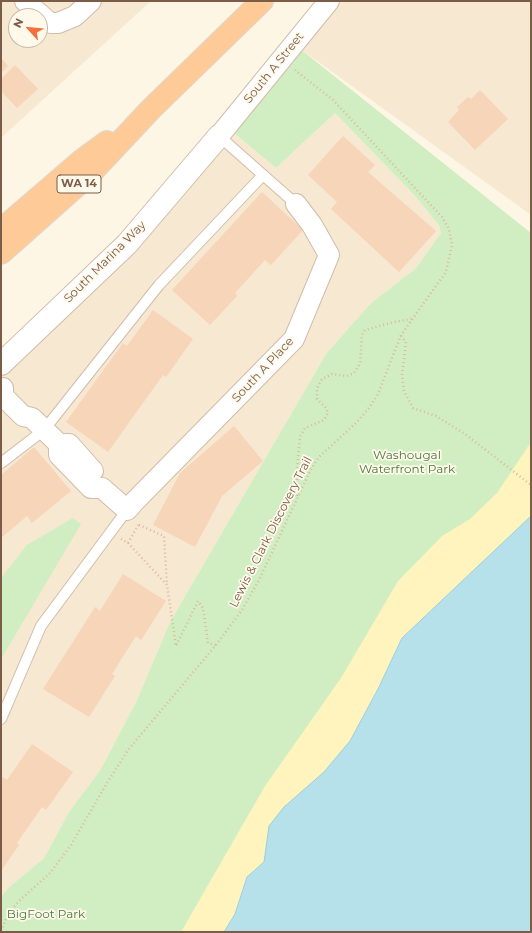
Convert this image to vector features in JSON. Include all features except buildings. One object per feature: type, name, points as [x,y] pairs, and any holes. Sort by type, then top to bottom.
[{"type":"highway","name":"WA 14","points":[[1,253],[91,173],[151,109],[262,1]]},
{"type":"highway","name":"WA 14","points":[[1,230],[81,161],[151,109]]},
{"type":"street","points":[[25,1],[46,21],[58,24],[75,16],[91,1]]},
{"type":"street","name":"South A Street","points":[[219,136],[330,1]]},
{"type":"street","name":"South Marina Way","points":[[1,364],[126,244],[219,136]]},
{"type":"street","name":"South A Place","points":[[133,517],[294,339],[329,255],[312,225],[296,204]]},
{"type":"street","points":[[2,387],[12,390],[31,409],[38,424],[58,444],[69,444],[103,482],[102,488],[133,517]]},
{"type":"lane","points":[[219,136],[296,204]]},
{"type":"lane","points":[[1,463],[38,424],[159,285],[263,175]]},
{"type":"lane","points":[[1,719],[41,626],[111,532],[133,517]]},
{"type":"path","name":"Lewis & Clark Discovery Trail","points":[[1,931],[3,922],[19,901],[50,873],[71,845],[128,750],[216,645],[242,610],[311,469],[319,457],[357,422],[378,394],[401,335],[446,272],[452,245],[449,229],[433,206],[333,100],[295,70]]},
{"type":"path","points":[[297,497],[297,468],[300,438],[305,428],[324,420],[328,413],[326,408],[317,399],[317,388],[322,379],[332,374],[347,376],[354,373],[360,364],[362,335],[365,330],[412,319]]},
{"type":"path","points":[[401,335],[406,342],[402,375],[404,392],[413,408],[436,416],[465,434],[531,486]]},
{"type":"path","points":[[133,517],[164,536],[167,584],[176,646],[198,601],[203,608],[208,643],[216,645]]},
{"type":"path","points":[[111,532],[128,543],[167,584]]},
{"type":"shaded area","points":[[1,1],[151,1],[1,138]]},
{"type":"shaded area","points":[[339,1],[531,1],[531,215],[299,48]]},
{"type":"shaded area","points":[[335,113],[416,197],[439,225],[441,233],[416,268],[370,304],[326,354],[170,622],[137,700],[101,769],[69,812],[44,858],[8,888],[1,897],[1,377],[111,274],[228,128],[276,168]]},
{"type":"green space","name":"Washougal Waterfront Park","points":[[299,48],[531,233],[531,516],[402,638],[378,689],[264,862],[247,877],[224,932],[1,932],[1,897],[8,888],[44,858],[69,812],[101,769],[137,700],[170,622],[326,354],[370,304],[416,268],[441,233],[439,225],[416,197],[335,113],[276,168],[228,128]]},
{"type":"green space","points":[[73,518],[81,524],[1,659],[1,578],[27,545]]},
{"type":"sand","points":[[531,442],[531,516],[402,638],[378,689],[350,741],[324,772],[269,826],[264,862],[247,877],[235,914],[224,932],[181,932],[265,786],[341,678],[398,581],[442,536],[470,519],[497,493]]},
{"type":"water","points":[[531,516],[531,932],[224,932],[235,914],[247,877],[264,862],[269,826],[284,807],[324,772],[350,741],[378,689],[402,638]]},
{"type":"park label","name":"BigFoot Park","points":[[46,914]]}]
